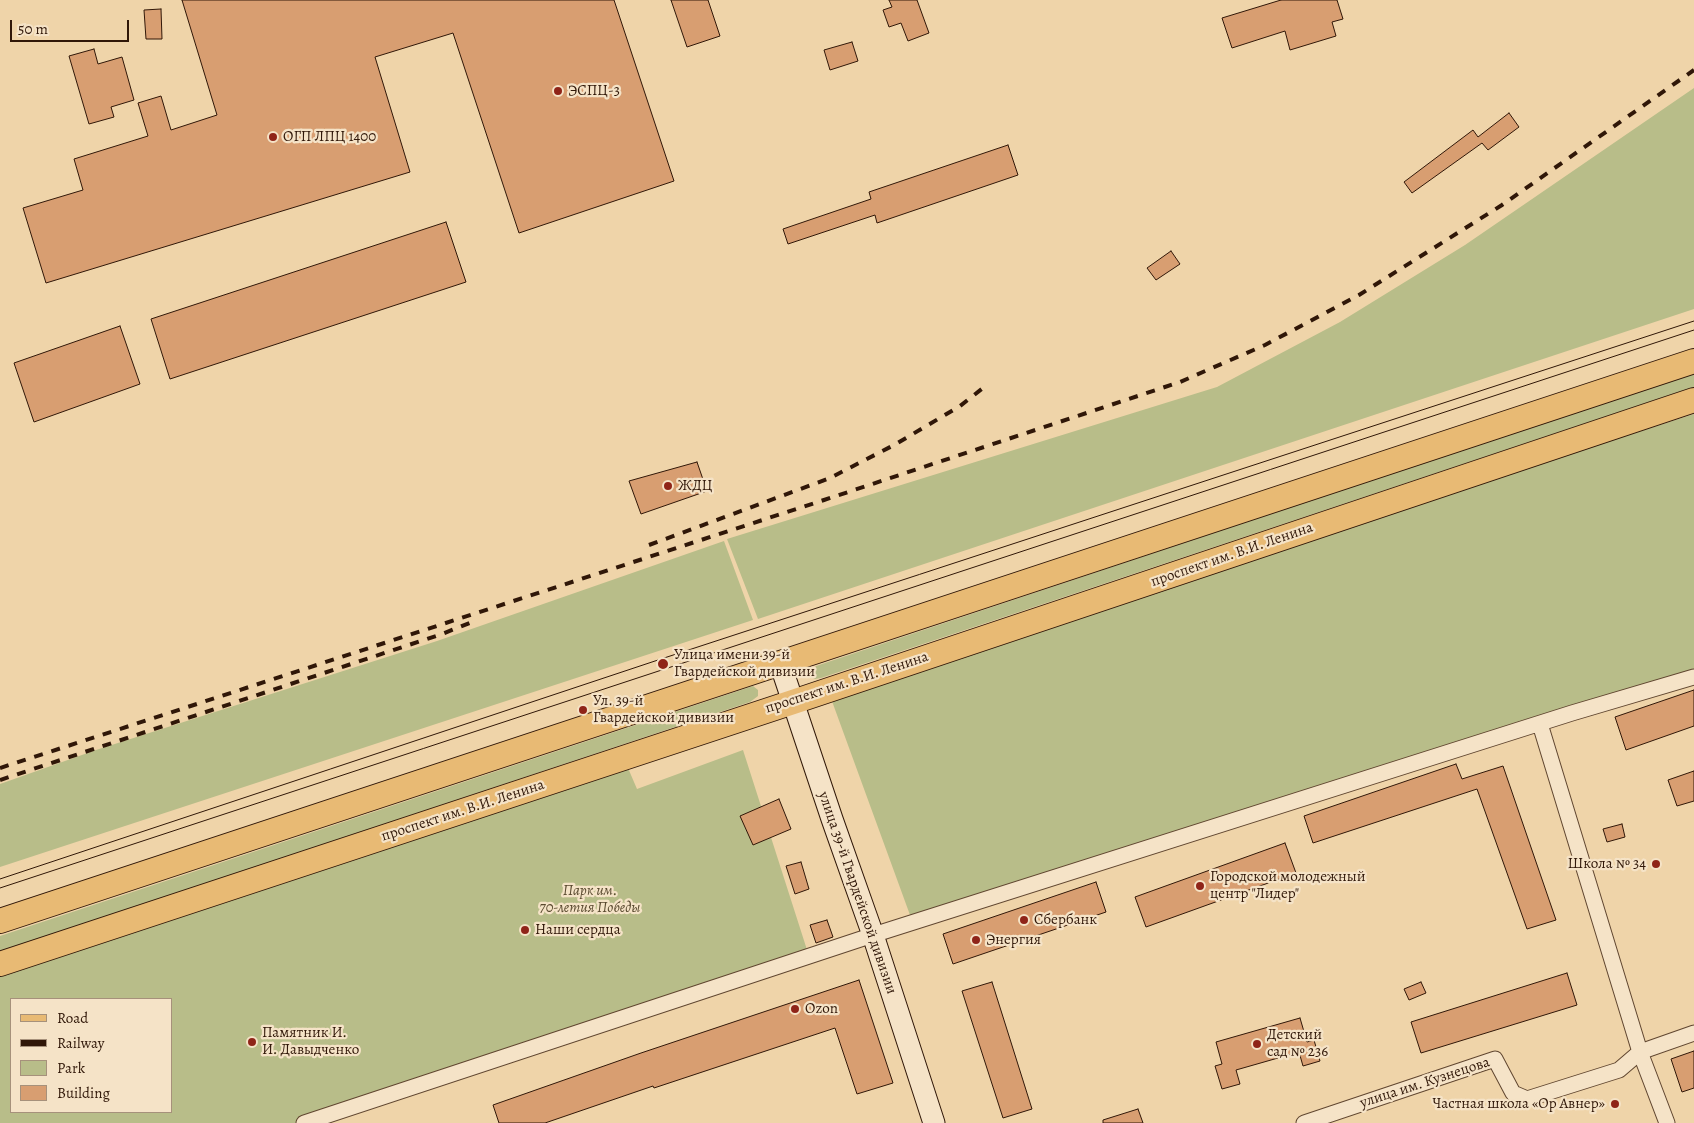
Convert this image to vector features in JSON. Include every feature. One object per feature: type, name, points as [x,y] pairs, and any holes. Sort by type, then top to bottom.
[{"type":"main road","points":[[0,921],[1694,361]]},
{"type":"main road","name":"проспект им. В.И. Ленина","points":[[0,964],[793,702],[1694,400]]},
{"type":"main road","name":"улица 39-й Гвардейской дивизии","points":[[780,663],[873,935],[934,1123]]},
{"type":"street","points":[[304,1123],[873,935],[1694,677]]},
{"type":"street","points":[[1540,724],[1640,1052],[1668,1123]]},
{"type":"street","name":"улица им. Кузнецова","points":[[1304,1123],[1495,1059],[1513,1093],[1527,1099],[1619,1070],[1640,1052],[1694,1033]]},
{"type":"green space","points":[[1694,88],[1694,309],[758,619],[727,539],[1217,387],[1340,322],[1465,245]]},
{"type":"green space","points":[[1694,372],[1694,387],[821,678],[815,679],[811,677],[810,673],[816,666]]},
{"type":"green space","points":[[1694,414],[1694,669],[1541,722],[910,915],[829,693]]},
{"type":"green space","points":[[724,541],[753,620],[0,867],[0,784],[96,750],[437,641]]},
{"type":"green space","points":[[753,686],[758,690],[758,696],[750,702],[0,952],[0,936]]},
{"type":"green space","name":"Парк им. 70-летия Победы","points":[[743,750],[808,953],[297,1123],[0,1123],[0,972],[625,761],[637,789]]},
{"type":"building","name":"ОГП ЛПЦ 1400","points":[[182,0],[614,0],[674,181],[519,233],[453,33],[375,57],[410,172],[46,283],[23,208],[83,190],[74,159],[148,136],[138,103],[161,96],[171,130],[217,115]]},
{"type":"building","points":[[671,0],[708,0],[720,36],[687,47]]},
{"type":"building","points":[[889,0],[917,0],[929,33],[908,41],[901,23],[889,27],[883,10],[892,7]]},
{"type":"building","points":[[1281,0],[1337,0],[1343,19],[1332,22],[1336,36],[1290,50],[1285,31],[1232,48],[1222,18]]},
{"type":"building","points":[[161,9],[162,39],[146,39],[144,10]]},
{"type":"building","points":[[852,42],[858,61],[830,70],[824,50]]},
{"type":"building","points":[[94,49],[98,64],[122,57],[134,100],[111,107],[114,117],[89,124],[69,56]]},
{"type":"building","points":[[1509,113],[1519,127],[1488,150],[1482,143],[1412,193],[1404,182],[1473,130],[1478,137]]},
{"type":"building","points":[[1008,145],[1018,175],[877,223],[875,215],[788,244],[783,229],[871,199],[869,192]]},
{"type":"building","points":[[446,222],[466,282],[170,379],[151,319]]},
{"type":"building","points":[[1171,251],[1180,264],[1156,280],[1147,268]]},
{"type":"building","points":[[120,326],[140,384],[34,422],[14,363]]},
{"type":"building","name":"ЖДЦ","points":[[697,462],[707,491],[641,514],[629,481]]},
{"type":"building","points":[[1694,690],[1694,726],[1626,750],[1615,717]]},
{"type":"building","points":[[1456,764],[1462,779],[1503,766],[1556,920],[1527,929],[1477,789],[1313,843],[1304,816]]},
{"type":"building","points":[[1694,771],[1694,801],[1677,806],[1668,780]]},
{"type":"building","points":[[779,799],[791,829],[753,845],[740,816]]},
{"type":"building","points":[[1622,824],[1625,837],[1607,842],[1603,829]]},
{"type":"building","points":[[1285,843],[1296,873],[1146,927],[1135,897]]},
{"type":"building","points":[[801,862],[809,889],[795,894],[786,866]]},
{"type":"building","points":[[1096,882],[1106,912],[953,964],[943,934]]},
{"type":"building","points":[[827,920],[833,937],[816,943],[810,925]]},
{"type":"building","points":[[1567,973],[1577,1005],[1421,1053],[1411,1022]]},
{"type":"building","points":[[859,980],[893,1083],[857,1094],[835,1028],[654,1088],[653,1086],[545,1123],[499,1123],[493,1105]]},
{"type":"building","points":[[992,982],[1032,1109],[1003,1118],[962,991]]},
{"type":"building","points":[[1421,982],[1426,993],[1409,1000],[1404,989]]},
{"type":"building","points":[[1300,1018],[1307,1042],[1314,1040],[1320,1061],[1303,1066],[1299,1052],[1236,1070],[1240,1084],[1222,1089],[1215,1066],[1222,1064],[1216,1042]]},
{"type":"building","points":[[1694,1051],[1694,1088],[1682,1092],[1671,1059]]},
{"type":"building","points":[[1138,1109],[1143,1123],[1103,1123],[1103,1120]]},
{"type":"tram line","points":[[0,879],[661,659],[1694,321]]},
{"type":"tram line","points":[[0,888],[1694,330]]},
{"type":"railway","points":[[0,768],[1180,382],[1265,345],[1359,295],[1502,205],[1694,70]]},
{"type":"railway","points":[[649,545],[830,478],[896,444],[960,406],[983,388]]},
{"type":"railway","points":[[0,780],[442,634],[472,622]]},
{"type":"place","name":"ЭСПЦ-3","points":[[558,91]]},
{"type":"place","name":"ОГП ЛПЦ 1400","points":[[273,137]]},
{"type":"place","name":"ЖДЦ","points":[[668,486]]},
{"type":"place","name":"Улица имени 39-й Гвардейской дивизии","points":[[663,664]]},
{"type":"place","name":"Ул. 39-й Гвардейской дивизии","points":[[583,710]]},
{"type":"place","name":"Школа № 34","points":[[1656,864]]},
{"type":"place","name":"Городской молодежный центр \"Лидер\"","points":[[1200,886]]},
{"type":"place","name":"Сбербанк","points":[[1024,920]]},
{"type":"place","name":"Наши сердца","points":[[525,930]]},
{"type":"place","name":"Энергия","points":[[976,940]]},
{"type":"place","name":"Ozon","points":[[795,1009]]},
{"type":"place","name":"Памятник И. И. Давыдченко","points":[[252,1042]]},
{"type":"place","name":"Детский сад № 236","points":[[1257,1044]]},
{"type":"place","name":"Частная школа «Ор Авнер»","points":[[1615,1104]]}]
